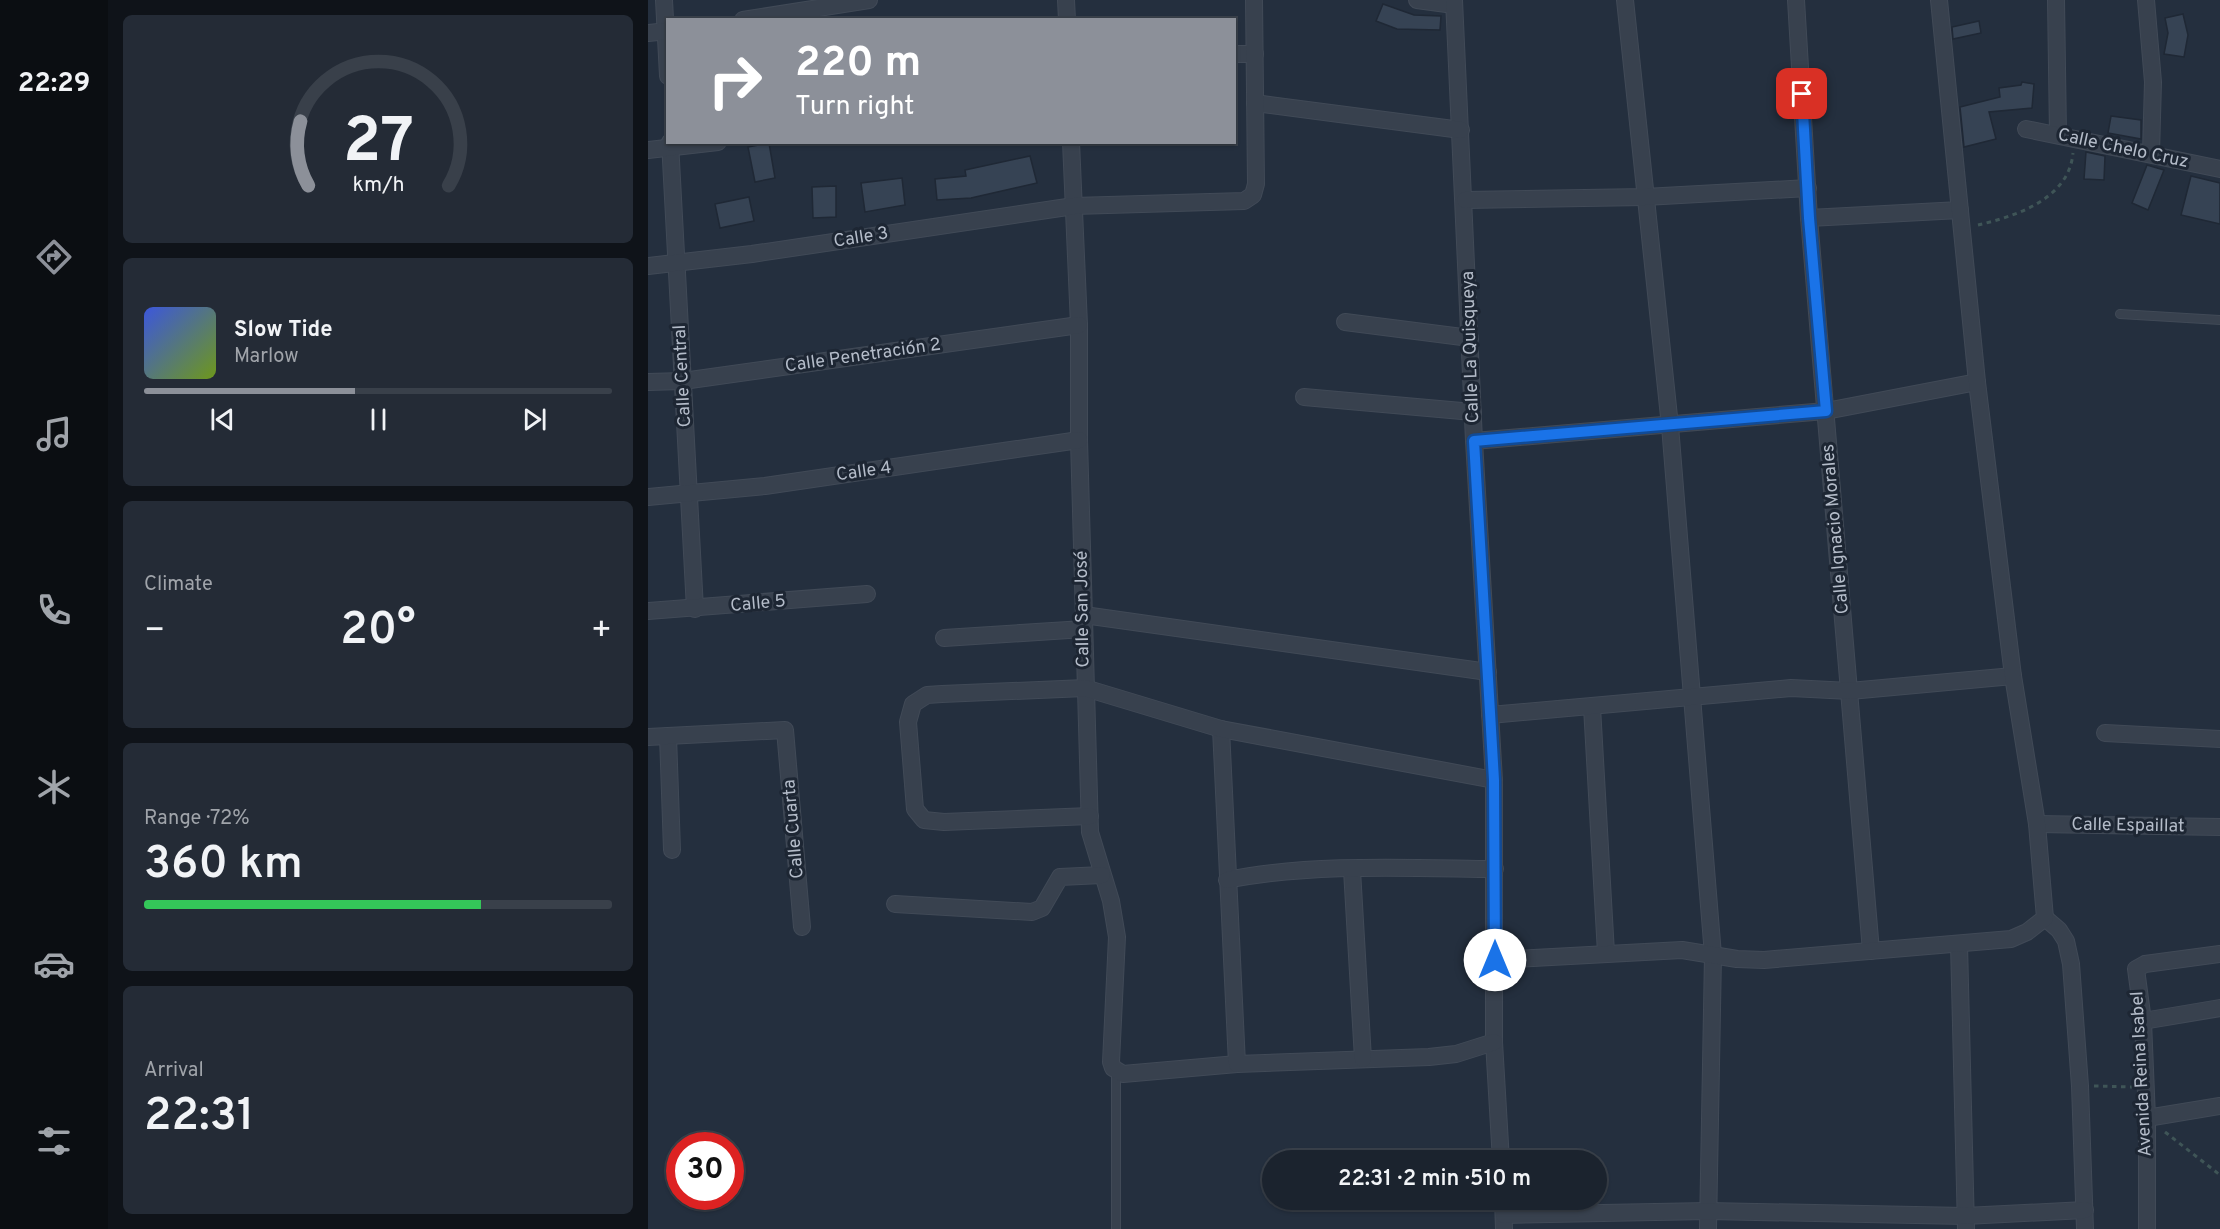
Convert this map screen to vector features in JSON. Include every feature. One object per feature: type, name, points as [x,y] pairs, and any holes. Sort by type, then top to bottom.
[{"type":"street","points":[[664,0],[666,21]]},
{"type":"street","points":[[756,18],[868,0]]},
{"type":"street","points":[[1066,0],[1066,18]]},
{"type":"street","points":[[1254,0],[1255,103],[1461,130]]},
{"type":"street","points":[[1417,0],[1454,2]]},
{"type":"street","points":[[1625,0],[1670,426],[1694,698],[1713,955],[1708,1229]]},
{"type":"street","name":"Calle Ignacio Morales","points":[[1796,0],[1809,218],[1871,951]]},
{"type":"street","points":[[1939,0],[1977,382],[2013,676],[2037,824],[2045,918],[2059,930],[2066,941],[2071,964],[2080,1086],[2085,1229]]},
{"type":"street","points":[[2056,0],[2066,136]]},
{"type":"street","points":[[2146,0],[2153,82],[2151,153]]},
{"type":"street","name":"Calle La Quisqueya","points":[[1454,2],[1465,200],[1474,441],[1494,780],[1494,1042],[1500,1150]]},
{"type":"street","points":[[648,33],[666,32]]},
{"type":"street","points":[[1236,54],[1255,54]]},
{"type":"street","name":"Calle 3","points":[[648,266],[677,264],[1074,206],[1244,201],[1253,195],[1256,184],[1255,103]]},
{"type":"street","name":"Calle Chelo Cruz","points":[[2026,129],[2151,153],[2220,170]]},
{"type":"street","points":[[648,150],[694,144]]},
{"type":"street","name":"Calle San José","points":[[1071,144],[1079,326],[1079,440],[1089,816],[1090,832],[1111,901],[1117,938],[1111,1062],[1116,1071]]},
{"type":"street","name":"Calle Central","points":[[670,146],[695,609]]},
{"type":"street","points":[[1465,200],[1645,197],[1808,188]]},
{"type":"street","points":[[1809,218],[1960,210]]},
{"type":"street","points":[[1345,322],[1470,338]]},
{"type":"street","name":"Calle Penetración 2","points":[[648,382],[683,381],[1079,326]]},
{"type":"street","points":[[1474,441],[1826,411],[1977,382]]},
{"type":"street","points":[[1305,397],[1473,412]]},
{"type":"street","name":"Calle 4","points":[[648,497],[690,495],[1079,440]]},
{"type":"street","name":"Calle 5","points":[[648,611],[867,594]]},
{"type":"street","points":[[944,638],[1084,622],[1488,672]]},
{"type":"street","points":[[1490,715],[1791,688],[1850,691],[2013,676]]},
{"type":"street","points":[[1089,816],[944,822],[924,820],[918,816],[914,799],[908,722],[913,704],[927,695],[1085,688],[1221,729],[1494,780]]},
{"type":"street","points":[[1592,707],[1606,954]]},
{"type":"street","points":[[1221,729],[1237,1064]]},
{"type":"street","name":"Calle Cuarta","points":[[668,736],[785,730],[802,927]]},
{"type":"street","points":[[2105,733],[2220,739]]},
{"type":"street","points":[[648,737],[668,736],[672,850]]},
{"type":"street","name":"Calle Espaillat","points":[[2037,824],[2220,827]]},
{"type":"street","points":[[1227,880],[1265,873],[1404,868],[1495,870]]},
{"type":"street","points":[[1352,870],[1363,1059]]},
{"type":"street","points":[[895,904],[1032,912],[1042,909],[1060,877],[1102,875]]},
{"type":"street","points":[[1495,960],[1682,950],[1764,960],[2011,939],[2027,932],[2045,918]]},
{"type":"street","points":[[1959,944],[1965,1222]]},
{"type":"street","name":"Avenida Reina Isabel","points":[[2147,1229],[2146,1087],[2143,1021],[2136,975],[2139,966],[2220,954]]},
{"type":"street","points":[[2143,1021],[2220,1008]]},
{"type":"street","points":[[1116,1071],[1123,1074],[1237,1064],[1456,1054],[1494,1042]]},
{"type":"street","points":[[2147,1118],[2220,1106]]},
{"type":"street","points":[[1504,1215],[1708,1211],[1965,1222],[2085,1210]]},
{"type":"lane","points":[[2120,314],[2220,320]]},
{"type":"lane","points":[[1116,1071],[1116,1229]]},
{"type":"path","points":[[1962,229],[2009,217],[2046,198],[2063,183],[2072,168],[2066,136]]},
{"type":"path","points":[[2080,1086],[2146,1087]]},
{"type":"path","points":[[2147,1118],[2220,1175]]},
{"type":"building","points":[[1383,4],[1414,15],[1441,16],[1440,30],[1397,29],[1376,21]]},
{"type":"building","points":[[2183,14],[2188,35],[2184,57],[2164,54],[2168,33],[2165,18]]},
{"type":"building","points":[[1979,21],[1981,33],[1953,39],[1952,27]]},
{"type":"building","points":[[2022,82],[2034,84],[2032,108],[1989,112],[1996,139],[1964,147],[1960,107],[2000,97],[1999,88],[2021,85]]},
{"type":"building","points":[[2111,116],[2141,120],[2141,139],[2108,133]]},
{"type":"building","points":[[769,144],[775,178],[755,182],[748,147]]},
{"type":"building","points":[[2086,152],[2105,156],[2104,180],[2084,179]]},
{"type":"building","points":[[1030,156],[1037,183],[971,198],[937,200],[935,179],[966,176],[965,170]]},
{"type":"building","points":[[2147,165],[2164,170],[2148,210],[2132,203]]},
{"type":"building","points":[[2191,176],[2220,183],[2220,224],[2181,215]]},
{"type":"building","points":[[902,178],[905,205],[865,212],[861,183]]},
{"type":"building","points":[[836,186],[836,217],[813,218],[812,187]]},
{"type":"building","points":[[749,197],[754,221],[720,228],[715,204]]},
{"type":"route","points":[[1495,960],[1494,780],[1474,441],[1826,411],[1809,218],[1802,94]]}]
